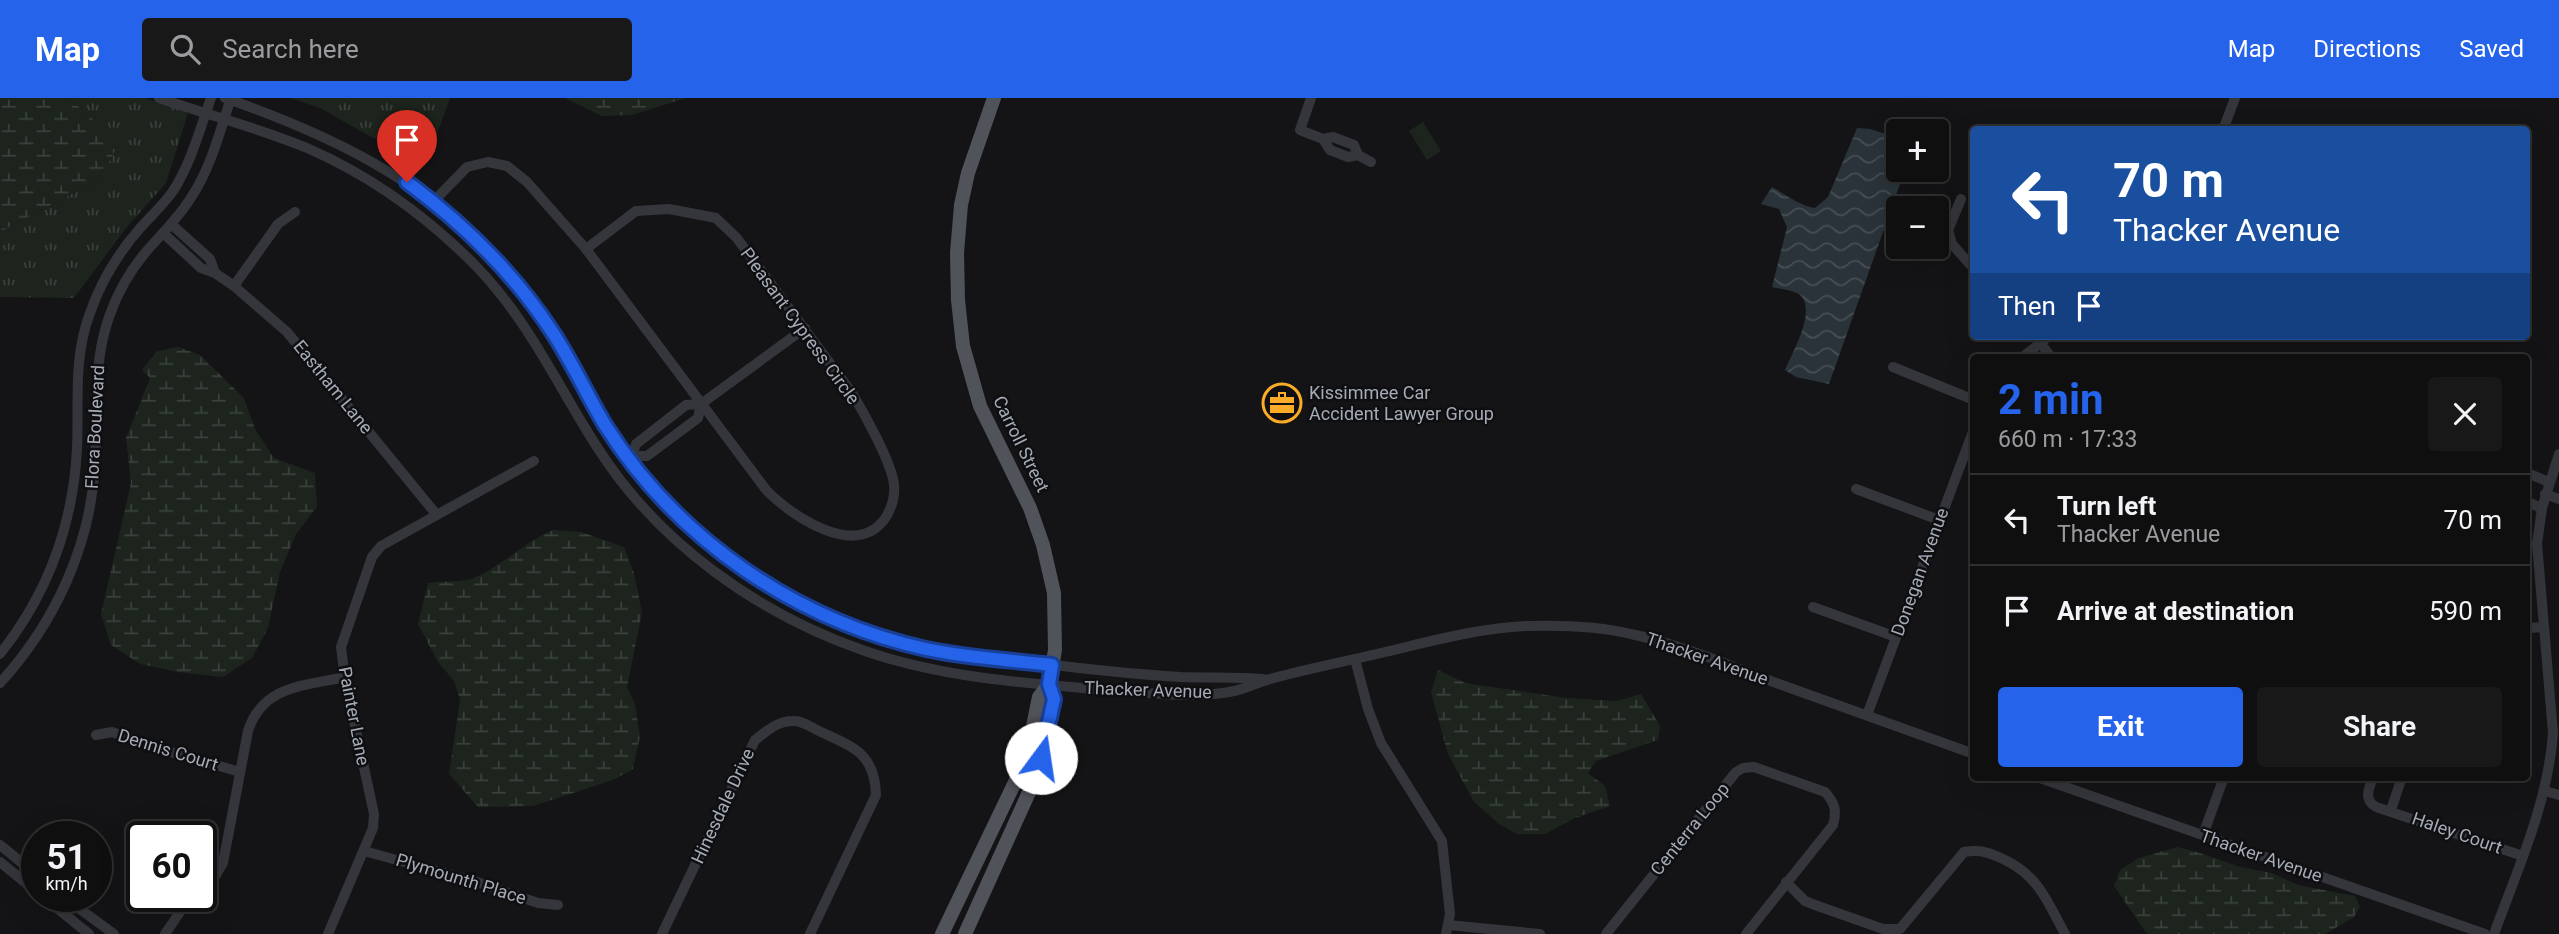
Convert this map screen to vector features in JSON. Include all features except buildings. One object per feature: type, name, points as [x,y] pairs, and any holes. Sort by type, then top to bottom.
[{"type":"main road","name":"Carroll Street","points":[[965,934],[1034,779],[1048,734],[1054,699],[1049,684],[1055,650],[1054,593],[1048,563],[1030,508],[979,406],[964,346],[958,300],[957,253],[961,205],[968,173],[994,98]]},
{"type":"main road","name":"Carroll Street","points":[[942,934],[1025,756],[1039,697],[1049,684]]},
{"type":"main road","points":[[950,934],[996,837],[996,822]]},
{"type":"street","name":"Thacker Avenue","points":[[159,98],[309,149],[357,174],[406,205],[447,238],[487,278],[527,329],[572,407],[613,470],[643,507],[697,558],[756,600],[798,624],[867,652],[931,669],[1049,684],[1190,695],[1234,691],[1266,680],[1492,629],[1529,626],[1595,628],[1631,634],[1698,654],[1970,753]]},
{"type":"street","name":"Flora Boulevard","points":[[0,654],[40,593],[56,558],[65,528],[77,448],[77,369],[90,313],[110,268],[181,177],[211,98]]},
{"type":"street","points":[[1311,98],[1300,130],[1323,139],[1333,137],[1354,145],[1358,155],[1371,162]]},
{"type":"street","points":[[2224,126],[2235,98]]},
{"type":"street","name":"Thacker Avenue","points":[[229,99],[345,145],[384,167],[433,202],[472,235],[535,307],[604,423],[673,511],[747,572],[811,609],[876,635],[927,649],[1148,675],[1224,676],[1266,680]]},
{"type":"street","name":"Flora Boulevard","points":[[0,683],[28,650],[43,626],[70,575],[82,538],[92,499],[96,455],[96,372],[102,340],[116,299],[127,278],[194,195],[203,177],[229,99]]},
{"type":"street","name":"Pleasant Cypress Circle","points":[[433,202],[467,167],[488,162],[507,166],[527,182],[586,249],[754,476],[779,502],[813,524],[838,534],[850,536],[873,529],[882,523],[894,498],[894,483],[865,416],[852,393],[805,328],[736,237],[716,218],[669,209],[636,211],[586,249]]},
{"type":"street","points":[[1961,199],[1951,217],[1948,230],[1952,244],[1970,264]]},
{"type":"street","points":[[234,286],[278,223],[295,212]]},
{"type":"street","name":"Eastham Lane","points":[[171,224],[210,259],[215,273]]},
{"type":"street","name":"Eastham Lane","points":[[163,233],[201,268],[215,273],[234,286],[287,332],[436,514]]},
{"type":"street","points":[[613,470],[630,457],[636,444],[686,405],[701,404],[805,328]]},
{"type":"street","points":[[2026,354],[2040,340]]},
{"type":"street","points":[[1893,368],[1970,398]]},
{"type":"street","points":[[630,457],[647,456],[670,440],[698,418],[701,404]]},
{"type":"street","name":"Donegan Avenue","points":[[1867,715],[1970,439]]},
{"type":"street","points":[[2494,934],[2545,791],[2551,764],[2553,733],[2537,554],[2545,494],[2559,454]]},
{"type":"street","name":"Painter Lane","points":[[328,934],[373,828],[374,814],[341,647],[372,557],[381,546],[534,461]]},
{"type":"street","points":[[2530,474],[2549,482]]},
{"type":"street","points":[[1856,489],[1939,520]]},
{"type":"street","points":[[2545,494],[2559,499]]},
{"type":"street","points":[[2530,503],[2542,508]]},
{"type":"street","points":[[1813,607],[1896,637]]},
{"type":"street","points":[[2530,628],[2544,627]]},
{"type":"street","points":[[1355,659],[1375,729],[1396,769],[1441,841],[1450,914],[1447,930],[1540,934]]},
{"type":"street","points":[[217,873],[223,863],[248,731],[254,715],[263,703],[277,692],[345,677]]},
{"type":"street","name":"Hinesdale Drive","points":[[662,934],[755,740],[774,725],[796,720],[856,748],[868,760],[875,777],[876,796],[810,934]]},
{"type":"street","name":"Dennis Court","points":[[96,735],[112,732],[240,772]]},
{"type":"street","name":"Centerra Loop","points":[[1606,934],[1736,772],[1754,767],[1825,792],[1833,801],[1836,813],[1833,825],[1746,934]]},
{"type":"street","name":"Thacker Avenue","points":[[2048,781],[2485,934]]},
{"type":"street","points":[[2203,835],[2223,781]]},
{"type":"street","name":"Haley Court","points":[[2371,781],[2367,792],[2371,804],[2523,856]]},
{"type":"street","name":"Haley Court","points":[[2390,810],[2401,781]]},
{"type":"street","points":[[2545,791],[2559,795]]},
{"type":"street","points":[[0,845],[21,862]]},
{"type":"street","name":"Plymounth Place","points":[[364,851],[477,882],[538,903],[558,905]]},
{"type":"street","points":[[1786,882],[1805,901],[1882,929],[1900,929],[1964,852],[1989,852],[2022,868],[2031,877],[2065,934]]},
{"type":"street","points":[[0,862],[21,879]]},
{"type":"street","points":[[62,912],[89,934]]},
{"type":"street","points":[[84,912],[114,934]]},
{"type":"street","points":[[169,932],[181,912]]},
{"type":"green space","points":[[0,98],[68,98],[91,117],[115,150],[102,178],[0,232]]},
{"type":"green space","points":[[68,98],[145,98],[188,113],[166,183],[126,228],[74,298],[0,297],[0,232],[102,178],[91,117]]},
{"type":"green space","points":[[291,98],[450,98],[425,167],[320,108]]},
{"type":"green space","points":[[565,98],[686,98],[632,115],[602,116]]},
{"type":"green space","points":[[1423,122],[1441,151],[1427,160],[1409,131]]},
{"type":"green space","points":[[178,347],[200,355],[244,398],[255,429],[274,458],[315,473],[317,507],[296,534],[280,572],[268,628],[252,658],[223,677],[140,664],[111,645],[101,614],[131,483],[126,438],[150,378],[142,370],[157,351]]},
{"type":"green space","points":[[553,530],[581,532],[624,547],[634,573],[642,613],[627,687],[635,704],[640,736],[633,769],[613,780],[533,806],[478,807],[449,774],[460,700],[454,681],[438,662],[418,624],[428,583],[462,581],[477,577]]},
{"type":"green space","points":[[1438,670],[1465,683],[1566,698],[1617,701],[1641,694],[1660,726],[1658,740],[1596,761],[1588,773],[1605,786],[1610,806],[1575,818],[1545,834],[1517,834],[1499,824],[1474,802],[1448,754],[1431,692]]},
{"type":"green space","points":[[2177,847],[2240,867],[2272,873],[2298,885],[2355,896],[2360,907],[2354,917],[2325,934],[2147,934],[2114,886],[2120,870],[2139,858]]},
{"type":"water","points":[[1857,128],[1886,134],[1886,182],[1901,182],[1896,196],[1886,196],[1886,224],[1829,384],[1796,377],[1785,370],[1801,334],[1806,313],[1805,304],[1802,297],[1796,293],[1772,287],[1787,227],[1779,209],[1761,204],[1772,187],[1809,207],[1815,208],[1828,197]]},
{"type":"place","name":"Kissimmee Car Accident Lawyer Group","points":[[1282,403]]},
{"type":"route","points":[[407,182],[447,213],[497,261],[554,335],[604,423],[628,458],[673,511],[730,559],[775,590],[811,609],[876,635],[927,649],[967,656],[1052,665],[1049,684],[1054,699],[1041,758]]}]
